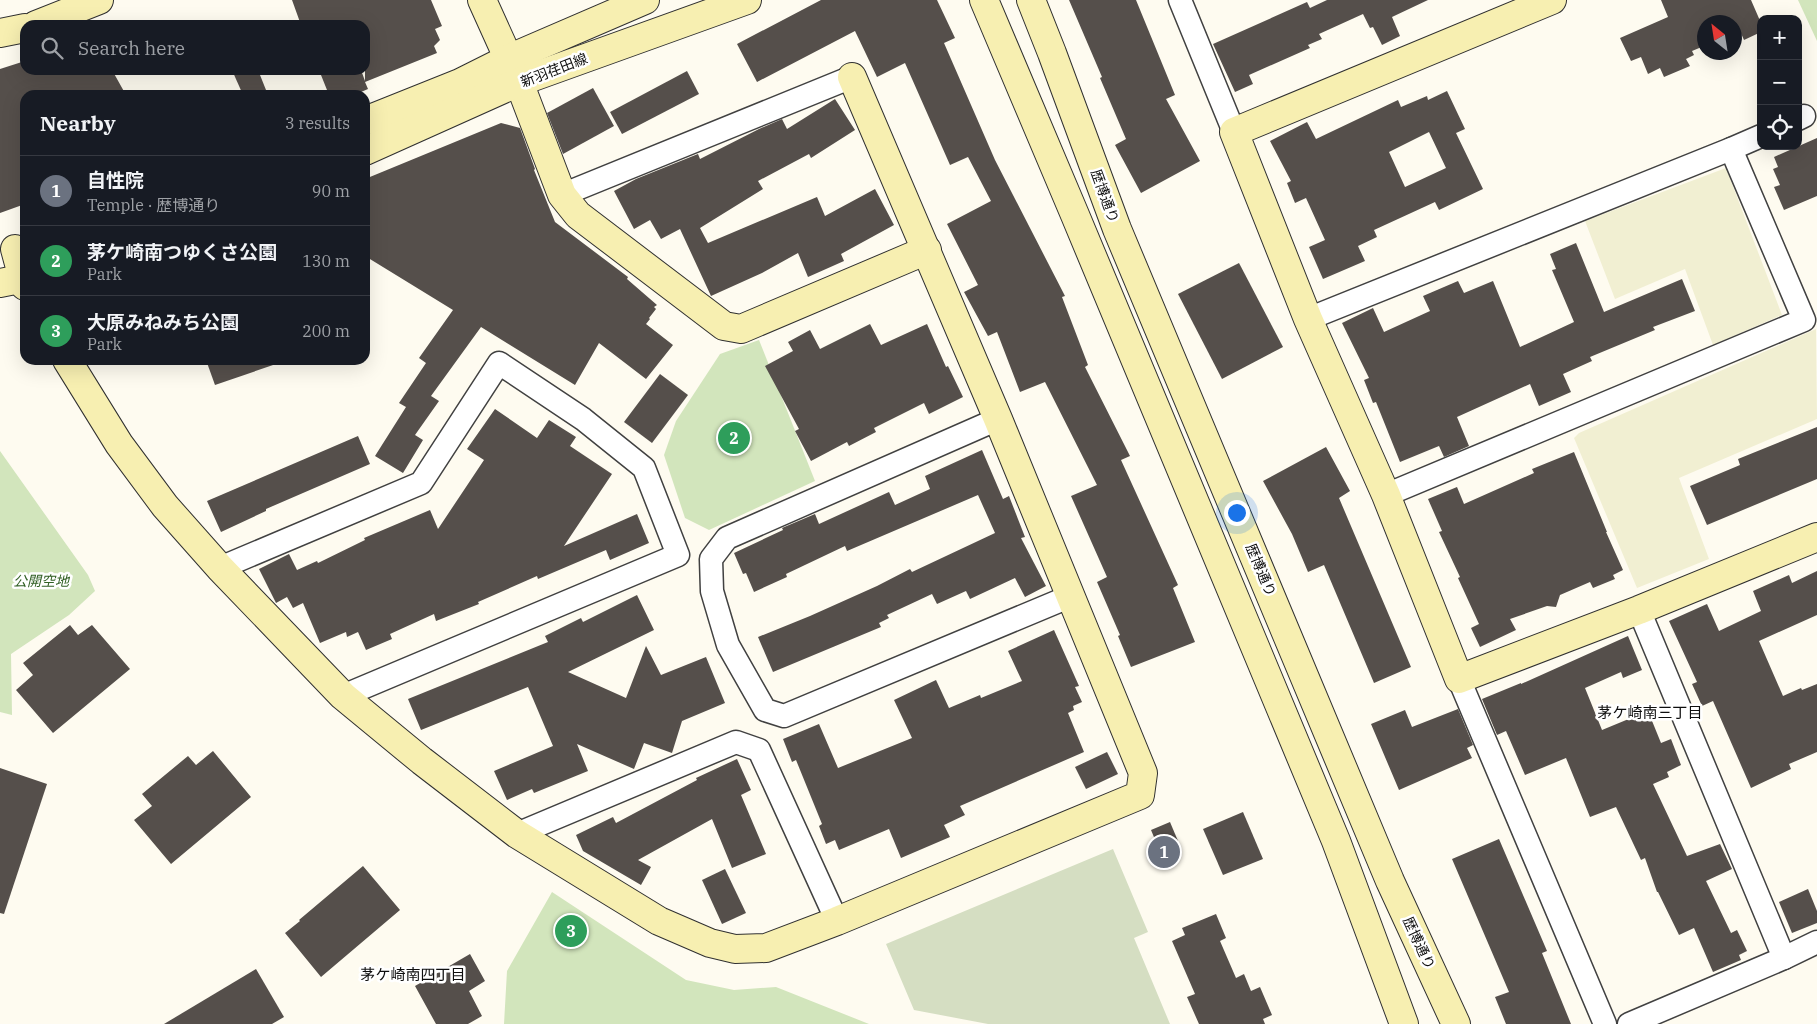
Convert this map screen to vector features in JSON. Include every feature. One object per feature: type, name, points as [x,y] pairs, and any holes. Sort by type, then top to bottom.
[{"type":"street","points":[[49,20],[99,0]]},
{"type":"street","points":[[482,0],[514,71],[562,195],[578,215],[724,326],[741,329],[927,250]]},
{"type":"street","name":"新羽荏田線","points":[[370,148],[645,0]]},
{"type":"street","name":"新羽荏田線","points":[[370,119],[460,83],[514,71],[747,0]]},
{"type":"street","points":[[984,0],[1336,841],[1404,1024]]},
{"type":"street","name":"歴博通り","points":[[1031,0],[1117,229],[1390,881],[1456,1024]]},
{"type":"street","points":[[1180,0],[1308,319],[1386,495],[1459,679],[1605,1024]]},
{"type":"street","points":[[1234,132],[1552,0]]},
{"type":"street","points":[[0,33],[20,29]]},
{"type":"street","points":[[70,365],[125,452],[166,506],[220,568],[343,696],[422,761],[517,834],[659,921],[710,943],[735,949],[766,948],[837,922],[1140,795],[1143,773],[1141,766],[998,419],[852,77],[562,195]]},
{"type":"street","points":[[1308,319],[1757,138]]},
{"type":"street","points":[[1386,495],[1804,320],[1731,149]]},
{"type":"street","points":[[13,250],[18,281]]},
{"type":"street","points":[[220,568],[421,482],[500,363],[583,419],[644,468],[678,555],[343,696]]},
{"type":"street","points":[[998,419],[727,538],[711,560],[712,591],[728,645],[765,710],[784,716],[1071,596]]},
{"type":"street","points":[[1459,679],[1639,610],[1817,538]]},
{"type":"street","points":[[1639,610],[1784,958]]},
{"type":"street","points":[[517,834],[736,742],[759,750],[837,922]]},
{"type":"street","points":[[1629,1024],[1817,942]]},
{"type":"shaded area","points":[[1726,168],[1782,315],[1713,345],[1685,269],[1615,299],[1585,221]]},
{"type":"shaded area","points":[[1816,329],[1817,419],[1679,478],[1709,559],[1637,588],[1574,438],[1579,433]]},
{"type":"green space","points":[[1798,0],[1817,0],[1817,41]]},
{"type":"green space","points":[[759,340],[815,481],[709,530],[685,518],[664,455],[676,421],[720,354]]},
{"type":"green space","name":"公開空地","points":[[0,451],[88,575],[95,591],[69,615],[11,654],[12,715],[0,712]]},
{"type":"green space","points":[[1113,849],[1148,932],[1134,938],[1170,1024],[988,1024],[914,1010],[886,944]]},
{"type":"green space","points":[[552,892],[686,980],[734,990],[776,987],[869,1024],[504,1024],[507,971]]},
{"type":"building","points":[[292,0],[431,0],[442,26],[435,29],[440,40],[434,46],[437,53],[365,82],[368,89],[366,90],[327,90],[321,75],[363,75],[365,81],[365,75],[370,75],[370,20],[299,20]]},
{"type":"building","points":[[821,0],[937,0],[955,38],[944,43],[995,160],[1065,296],[1062,297],[1088,365],[1085,367],[1130,456],[1121,460],[1178,585],[1173,588],[1195,642],[1131,667],[1118,636],[1120,635],[1097,582],[1107,577],[1071,496],[1097,485],[1045,382],[1020,392],[997,332],[988,336],[964,292],[978,285],[947,224],[991,201],[968,157],[950,165],[905,63],[877,77],[855,31],[757,82],[737,44]]},
{"type":"building","points":[[1069,0],[1136,0],[1175,95],[1166,99],[1200,161],[1141,193],[1115,145],[1126,139]]},
{"type":"building","points":[[1327,0],[1428,0],[1392,17],[1400,36],[1382,45],[1373,27],[1370,28],[1363,14],[1319,34],[1322,39],[1308,45],[1310,48],[1249,75],[1253,84],[1235,92],[1213,44],[1307,2],[1310,8]]},
{"type":"building","points":[[1661,0],[1751,0],[1758,15],[1757,34],[1744,40],[1742,36],[1742,15],[1697,15],[1697,49],[1692,51],[1694,55],[1686,59],[1690,66],[1664,77],[1660,68],[1648,74],[1641,57],[1631,61],[1620,38],[1668,17]]},
{"type":"building","points":[[20,63],[20,75],[115,75],[123,90],[20,90],[20,206],[0,213],[0,69]]},
{"type":"building","points":[[687,71],[699,94],[622,134],[610,112]]},
{"type":"building","points":[[234,75],[260,75],[266,90],[241,90]]},
{"type":"building","points":[[593,88],[614,126],[563,154],[547,113]]},
{"type":"building","points":[[1447,91],[1465,129],[1456,133],[1483,189],[1439,210],[1435,202],[1374,230],[1377,237],[1358,246],[1365,261],[1323,279],[1309,247],[1325,240],[1306,198],[1295,203],[1287,183],[1291,181],[1270,141],[1307,122],[1316,139],[1398,100],[1401,107],[1427,96],[1428,100]],"holes":[[[1429,132],[1446,168],[1405,187],[1389,152]]]},
{"type":"building","points":[[835,99],[855,130],[811,158],[809,154],[758,181],[763,189],[700,228],[708,243],[817,197],[825,216],[875,189],[894,225],[841,254],[844,261],[808,277],[798,253],[762,273],[711,296],[680,229],[661,239],[650,220],[634,229],[614,191],[636,179],[698,154],[700,159],[782,119],[787,129]]},
{"type":"building","points":[[501,123],[520,128],[534,170],[555,222],[628,277],[627,279],[657,305],[654,307],[656,309],[646,324],[673,345],[646,379],[599,343],[575,385],[481,327],[431,396],[439,401],[415,435],[423,440],[403,473],[375,456],[406,407],[399,403],[426,363],[419,358],[453,310],[370,259],[370,177]]},
{"type":"building","points":[[1817,138],[1817,196],[1784,210],[1774,187],[1780,185],[1773,169],[1778,167],[1774,157],[1790,150],[1802,150],[1802,145]]},
{"type":"building","points":[[1576,243],[1604,312],[1682,279],[1695,311],[1653,327],[1655,330],[1590,357],[1592,361],[1563,374],[1571,392],[1539,406],[1530,384],[1457,417],[1469,446],[1444,457],[1439,446],[1400,462],[1376,402],[1373,403],[1364,380],[1369,378],[1342,323],[1373,308],[1384,332],[1430,311],[1423,296],[1458,281],[1464,293],[1493,281],[1520,347],[1574,322],[1552,270],[1556,269],[1550,254]]},
{"type":"building","points":[[1239,263],[1283,347],[1222,379],[1178,294]]},
{"type":"building","points":[[870,324],[881,345],[927,324],[946,367],[948,366],[963,397],[929,414],[924,403],[874,428],[876,432],[849,446],[847,442],[811,461],[795,431],[799,429],[765,366],[793,351],[788,342],[810,330],[820,349]]},
{"type":"building","points":[[208,365],[273,365],[215,385]]},
{"type":"building","points":[[660,374],[688,395],[652,443],[624,422]]},
{"type":"building","points":[[495,409],[537,438],[549,420],[576,437],[570,446],[612,474],[564,546],[637,514],[649,543],[610,560],[606,550],[538,579],[537,576],[478,602],[479,604],[436,621],[434,614],[390,634],[392,639],[366,650],[358,632],[347,637],[346,632],[320,643],[303,603],[293,608],[287,597],[276,603],[259,569],[289,554],[297,570],[317,561],[318,563],[365,540],[364,538],[430,510],[438,529],[484,460],[467,449]]},
{"type":"building","points":[[1817,427],[1817,479],[1707,525],[1690,486],[1740,465],[1738,459]]},
{"type":"building","points":[[358,436],[370,464],[266,509],[266,511],[221,532],[207,501]]},
{"type":"building","points":[[1326,447],[1350,491],[1339,498],[1411,667],[1374,683],[1324,565],[1308,572],[1292,534],[1263,481]]},
{"type":"building","points":[[982,450],[1003,499],[1009,496],[1025,537],[1021,538],[1046,586],[1025,597],[1015,578],[970,599],[966,591],[937,604],[932,594],[887,615],[889,618],[879,623],[881,627],[773,672],[758,637],[810,616],[910,569],[912,572],[995,533],[978,495],[847,551],[845,546],[786,574],[787,577],[754,592],[746,573],[743,574],[734,553],[783,530],[782,528],[815,514],[819,524],[889,492],[895,505],[930,489],[925,476]]},
{"type":"building","points":[[1574,452],[1623,570],[1613,575],[1615,579],[1593,588],[1590,582],[1560,595],[1556,607],[1547,606],[1510,619],[1516,630],[1480,647],[1471,628],[1479,624],[1439,532],[1442,531],[1428,499],[1457,487],[1464,504],[1534,473],[1532,469]]},
{"type":"building","points":[[1817,571],[1817,615],[1759,641],[1783,696],[1801,688],[1802,690],[1817,684],[1817,752],[1789,764],[1791,769],[1751,788],[1713,701],[1702,706],[1692,684],[1697,682],[1669,621],[1707,604],[1719,631],[1761,611],[1753,591],[1789,575],[1792,583]]},
{"type":"building","points":[[637,595],[654,630],[568,672],[626,698],[646,646],[661,675],[706,657],[725,703],[682,721],[672,753],[644,743],[634,769],[577,744],[588,771],[534,793],[532,789],[507,800],[494,771],[553,746],[528,687],[421,730],[408,699],[548,642],[545,636],[581,618],[583,622]]},
{"type":"building","points":[[70,625],[78,635],[92,625],[130,669],[53,733],[16,690],[33,675],[23,663]]},
{"type":"building","points":[[1054,630],[1079,686],[1075,687],[1082,702],[1073,706],[1074,710],[1068,713],[1084,752],[960,806],[965,815],[944,825],[950,837],[901,858],[889,829],[839,850],[835,840],[826,844],[819,826],[822,824],[796,760],[792,762],[783,739],[819,724],[838,768],[912,738],[894,700],[936,680],[949,708],[980,695],[981,698],[1022,681],[1008,651]]},
{"type":"building","points":[[1628,636],[1642,670],[1623,678],[1621,672],[1585,688],[1602,730],[1648,711],[1661,743],[1671,739],[1681,765],[1667,772],[1669,777],[1653,784],[1687,856],[1720,844],[1732,869],[1706,881],[1731,933],[1737,930],[1747,951],[1739,955],[1741,960],[1713,972],[1694,928],[1679,935],[1657,892],[1645,858],[1641,860],[1616,807],[1590,817],[1566,758],[1525,775],[1506,731],[1497,735],[1482,699],[1521,684]]},
{"type":"building","points":[[1458,709],[1473,745],[1467,748],[1472,758],[1399,790],[1371,724],[1405,710],[1412,727]]},
{"type":"building","points":[[213,751],[251,797],[171,864],[134,820],[152,806],[142,794],[188,756],[196,765]]},
{"type":"building","points":[[1107,752],[1118,774],[1086,789],[1075,767]]},
{"type":"building","points":[[737,759],[751,790],[741,795],[766,854],[732,868],[712,819],[638,860],[651,867],[641,885],[583,851],[576,835],[613,817],[616,823],[697,780],[696,778]]},
{"type":"building","points":[[0,768],[47,784],[4,914],[0,913]]},
{"type":"building","points":[[1243,812],[1263,859],[1223,875],[1203,829]]},
{"type":"building","points":[[1170,822],[1178,841],[1159,849],[1151,830]]},
{"type":"building","points":[[1499,839],[1547,951],[1542,953],[1571,1024],[1506,1024],[1495,997],[1509,992],[1452,859]]},
{"type":"building","points":[[363,866],[400,910],[321,977],[285,933]]},
{"type":"building","points":[[725,869],[746,913],[722,924],[702,880]]},
{"type":"building","points":[[1808,889],[1817,911],[1817,923],[1792,933],[1779,902]]},
{"type":"building","points":[[1216,914],[1226,938],[1220,941],[1236,978],[1244,974],[1251,991],[1260,987],[1272,1015],[1263,1019],[1265,1024],[1199,1024],[1187,997],[1195,994],[1172,941],[1185,935],[1182,928]]},
{"type":"building","points":[[470,954],[485,981],[469,991],[482,1016],[468,1024],[436,1024],[415,986]]},
{"type":"building","points":[[256,969],[284,1017],[272,1024],[164,1024]]},
{"type":"place","name":"茅ケ崎南つゆくさ公園","points":[[734,438]]},
{"type":"place","name":"自性院","points":[[1164,852]]},
{"type":"place","name":"大原みねみち公園","points":[[571,931]]},
{"type":"district","name":"茅ケ崎南三丁目","points":[[1650,713]]},
{"type":"district","name":"茅ケ崎南四丁目","points":[[413,975]]}]
